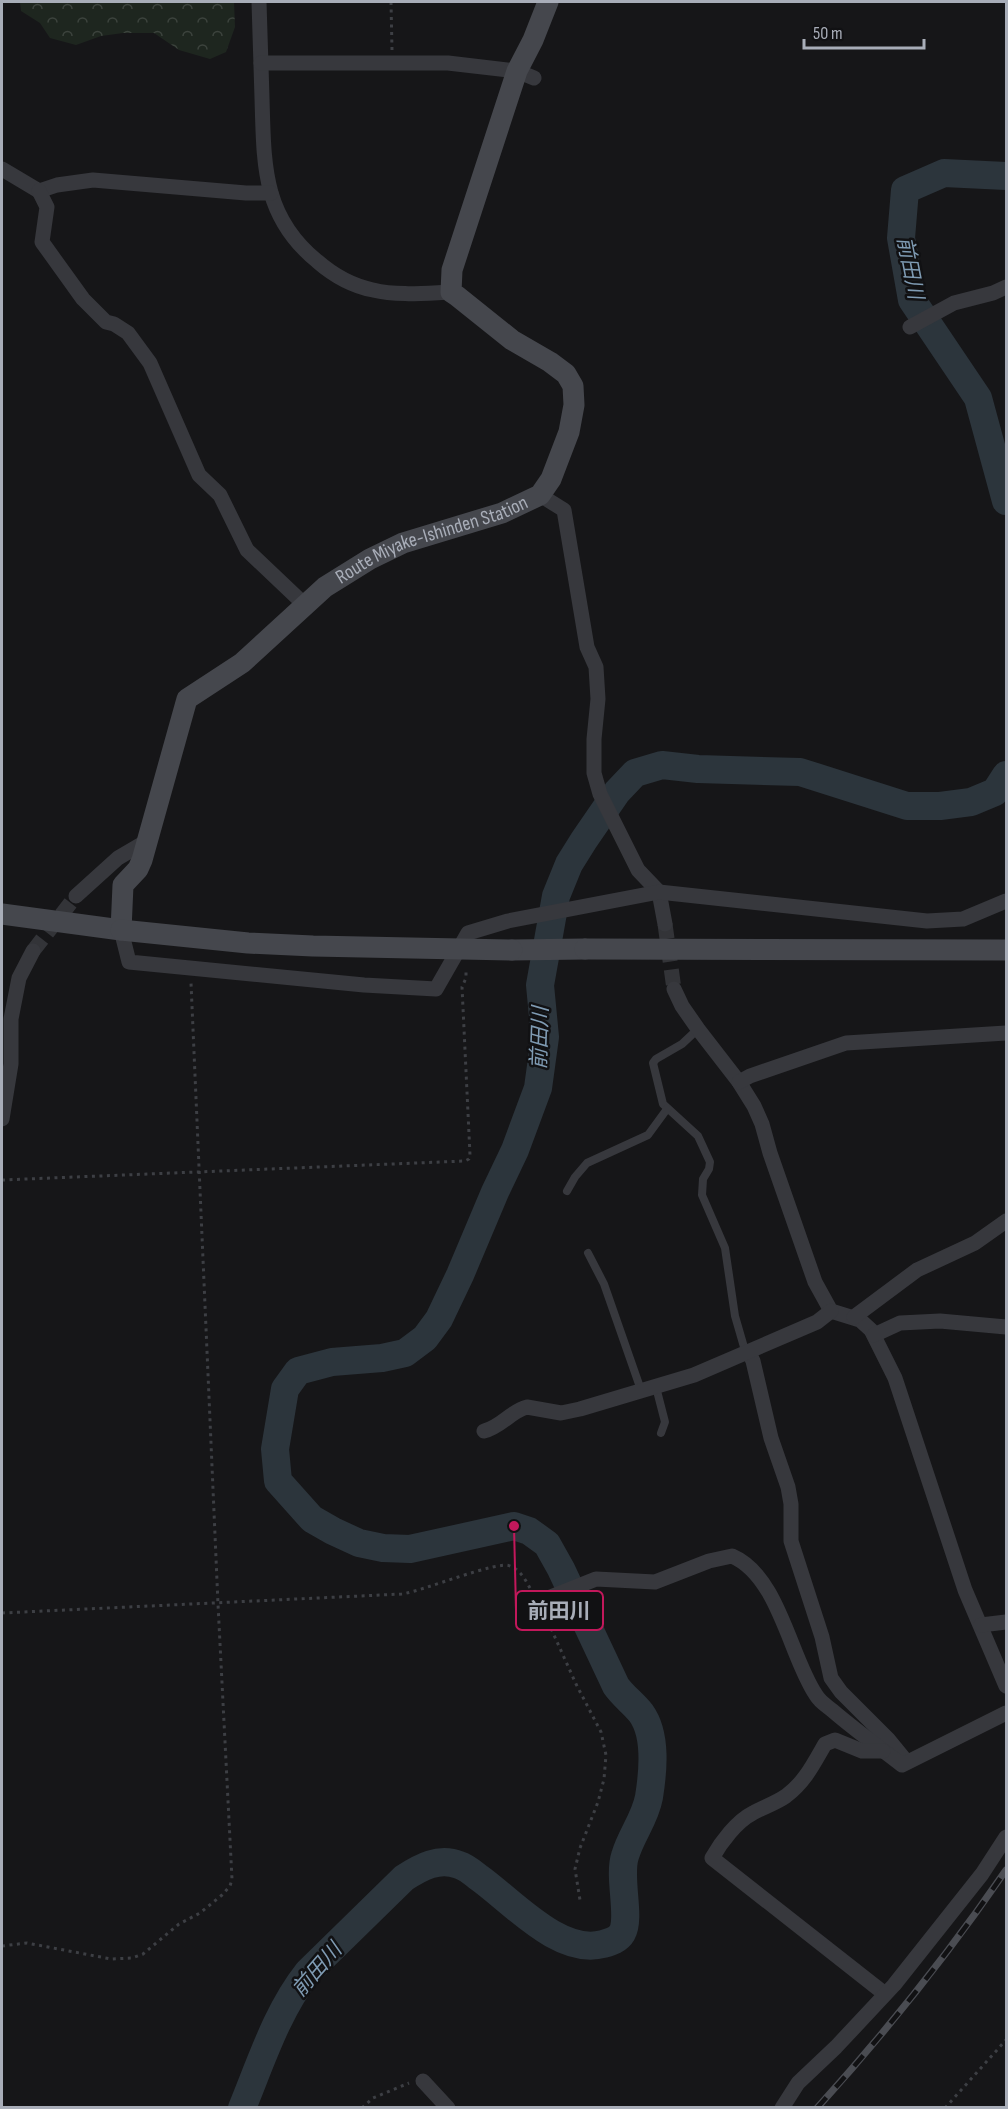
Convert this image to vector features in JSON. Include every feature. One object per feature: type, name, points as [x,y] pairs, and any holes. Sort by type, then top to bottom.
[{"type":"main road","points":[[451,292],[452,270],[526,75],[533,39],[548,2]]},
{"type":"main road","name":"Route Miyake-Ishinden Station","points":[[121,930],[123,885],[138,869],[187,699],[242,663],[325,587],[370,559],[403,543],[502,513],[540,495],[551,478],[571,426],[574,405],[573,386],[566,374],[512,340],[451,292]]},
{"type":"main road","points":[[2,914],[121,930],[248,943],[313,946],[656,951],[1006,950]]},
{"type":"street","points":[[259,2],[264,147],[271,193],[280,217],[296,244],[325,268],[342,278],[374,291],[451,292]]},
{"type":"street","points":[[261,63],[448,63],[526,75]]},
{"type":"street","points":[[2,169],[39,191],[47,207],[42,242],[83,299],[105,322],[114,324],[128,333],[150,363],[199,475],[220,495],[247,550],[306,606]]},
{"type":"street","points":[[39,191],[57,185],[93,180],[246,193],[271,193]]},
{"type":"street","points":[[910,327],[954,303],[993,293],[1006,287]]},
{"type":"street","points":[[540,495],[564,510],[587,646],[596,667],[598,699],[594,739],[594,773],[600,794],[638,870],[659,892],[665,924]]},
{"type":"street","points":[[76,896],[118,858],[147,841]]},
{"type":"street","points":[[121,930],[129,962],[364,986],[436,989],[468,933],[508,921],[659,892],[927,921],[963,919],[1006,901]]},
{"type":"street","points":[[2,1119],[10,1064],[15,999],[19,978],[33,951]]},
{"type":"street","points":[[674,989],[682,1006],[698,1029],[739,1082],[762,1124],[815,1282],[831,1311],[860,1320],[874,1335],[895,1378],[965,1590],[1006,1686]]},
{"type":"street","points":[[739,1082],[750,1076],[846,1043],[1006,1033]]},
{"type":"street","points":[[854,1317],[917,1270],[975,1243],[1006,1221]]},
{"type":"street","points":[[484,1431],[500,1425],[522,1408],[561,1413],[656,1387],[747,1353],[817,1322],[831,1311]]},
{"type":"street","points":[[874,1335],[900,1323],[930,1321],[1006,1327]]},
{"type":"street","points":[[747,1353],[753,1361],[771,1438],[788,1487],[791,1504],[791,1541],[822,1637],[831,1678],[841,1692],[888,1739],[908,1763]]},
{"type":"street","points":[[545,1599],[596,1579],[655,1582],[726,1556],[732,1556],[739,1558],[750,1568],[781,1615],[804,1674],[817,1698],[902,1765],[1006,1713]]},
{"type":"street","points":[[981,1625],[1006,1622]]},
{"type":"street","points":[[883,1751],[862,1751],[835,1740],[825,1744],[810,1773],[796,1788],[778,1801],[750,1814],[717,1849],[712,1858],[885,1994]]},
{"type":"street","points":[[782,2108],[798,2083],[836,2047],[894,1985],[982,1874],[1006,1837]]},
{"type":"street","points":[[423,2080],[448,2108]]},
{"type":"lane","points":[[698,1029],[682,1044],[653,1063],[660,1097],[667,1109],[698,1136],[710,1162],[703,1179],[702,1195],[725,1248],[735,1316],[747,1353]]},
{"type":"lane","points":[[567,1191],[587,1163],[648,1134],[667,1109]]},
{"type":"lane","points":[[588,1253],[608,1294],[641,1390]]},
{"type":"lane","points":[[656,1387],[665,1422],[661,1433]]},
{"type":"path","points":[[391,2],[392,64]]},
{"type":"path","points":[[2,1180],[453,1162],[469,1159],[462,987],[466,978],[466,967]]},
{"type":"path","points":[[2,1946],[27,1943],[111,1959],[132,1958],[143,1954],[179,1924],[200,1913],[230,1886],[232,1879],[190,968]]},
{"type":"path","points":[[2,1613],[402,1594],[456,1580],[494,1565],[506,1564],[518,1570],[545,1599],[576,1684],[601,1732],[606,1755],[604,1779],[575,1869],[580,1900]]},
{"type":"path","points":[[945,2108],[1006,2040]]},
{"type":"path","points":[[362,2108],[373,2098],[416,2080],[423,2080]]},
{"type":"green space","points":[[20,2],[234,2],[235,27],[226,52],[210,59],[179,50],[154,33],[101,36],[76,45],[50,38],[40,23],[21,11]]},
{"type":"waterway","name":"前田川","points":[[1006,176],[944,173],[905,190],[901,238],[912,300],[978,398],[1006,501]]},
{"type":"waterway","name":"前田川","points":[[242,2108],[287,2003],[308,1972],[404,1878],[424,1867],[444,1862],[464,1867],[536,1924],[570,1942],[586,1946],[603,1944],[618,1937],[624,1926],[623,1865],[649,1797],[653,1754],[650,1732],[641,1713],[616,1686],[547,1544],[529,1531],[514,1526],[410,1549],[383,1548],[359,1543],[312,1519],[278,1481],[275,1449],[285,1389],[298,1371],[332,1362],[382,1358],[405,1353],[425,1338],[439,1319],[515,1150],[538,1088],[545,1037],[540,985],[556,896],[569,864],[617,792],[635,773],[662,765],[698,769],[800,772],[907,806],[940,806],[971,802],[995,792],[1006,775]]},
{"type":"tunnel","points":[[33,951],[76,896]]},
{"type":"tunnel","points":[[665,924],[674,989]]},
{"type":"railway","points":[[817,2108],[916,1992],[1006,1870]]},
{"type":"place","name":"前田川","points":[[514,1526]]}]
